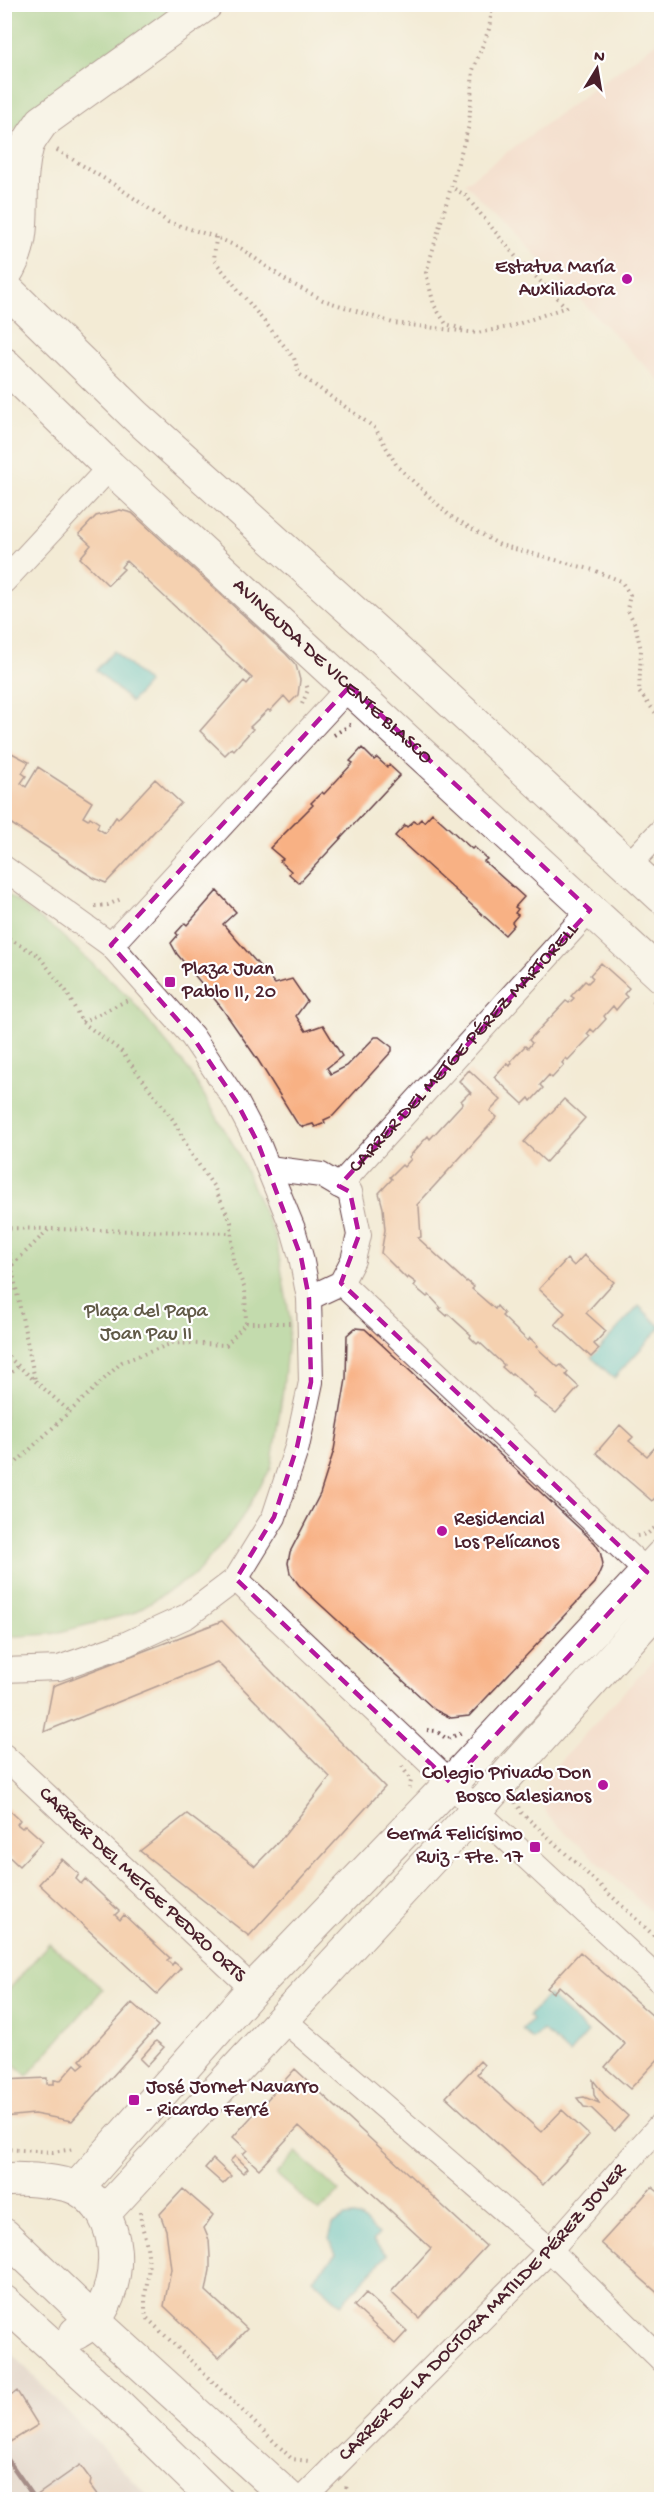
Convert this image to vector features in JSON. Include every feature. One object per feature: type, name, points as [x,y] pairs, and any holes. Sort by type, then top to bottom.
[{"type":"street","points":[[4,276],[13,263],[22,226],[22,166],[28,143],[53,138],[206,4]]},
{"type":"street","points":[[4,287],[136,416],[388,643],[662,897]]},
{"type":"street","name":"AVINGUDA DE VICENTE BLASCO","points":[[4,364],[110,467],[662,976]]},
{"type":"street","points":[[4,581],[110,467]]},
{"type":"street","points":[[111,945],[350,686]]},
{"type":"street","points":[[628,866],[662,830]]},
{"type":"street","points":[[4,868],[111,945],[192,1036],[236,1101],[258,1143],[293,1229],[309,1298],[311,1382],[297,1447],[273,1517],[236,1579],[187,1616],[126,1644],[59,1668],[4,1670]]},
{"type":"street","name":"CARRER DEL METGE PÉREZ MARTORELL","points":[[339,1186],[590,910]]},
{"type":"street","points":[[269,1168],[321,1175],[350,1192],[359,1235],[353,1260],[341,1283],[309,1298]]},
{"type":"street","points":[[77,2188],[253,1989],[451,1783],[654,1564],[341,1283]]},
{"type":"street","points":[[236,1579],[451,1783],[476,1810],[662,1983]]},
{"type":"street","points":[[105,2213],[476,1810],[662,1603]]},
{"type":"street","name":"CARRER DEL METGE PEDRO ORTS","points":[[4,1756],[253,1989]]},
{"type":"street","points":[[283,2019],[550,2250],[662,2360]]},
{"type":"street","name":"CARRER DE LA DOCTORA MATILDE PÉREZ JOVER","points":[[301,2499],[550,2250],[662,2123]]},
{"type":"street","points":[[4,2180],[39,2180],[77,2188],[105,2213],[115,2248],[111,2290],[94,2321],[54,2347]]},
{"type":"street","points":[[4,2235],[94,2321],[291,2499]]},
{"type":"street","points":[[4,2302],[216,2499]]},
{"type":"path","points":[[477,333],[446,324],[434,305],[426,273],[469,125],[473,70],[489,29],[493,4]]},
{"type":"path","points":[[52,159],[53,138]]},
{"type":"path","points":[[53,138],[168,222],[216,237],[242,249],[286,281],[323,300],[393,323],[477,333],[509,327],[566,307],[516,257],[465,195],[451,186]]},
{"type":"path","points":[[216,237],[214,260],[294,358],[299,374],[375,428],[397,466],[450,516],[500,545],[593,570],[621,581],[630,596],[627,609],[635,624],[641,650],[639,692],[662,721]]},
{"type":"path","points":[[88,905],[96,907],[108,905],[120,901],[128,892]]},
{"type":"path","points":[[4,936],[38,955],[66,991],[82,1022],[121,1051],[174,1121],[192,1155],[214,1187],[231,1222],[232,1261],[245,1289],[246,1323],[226,1345],[173,1343],[122,1362],[4,1474]]},
{"type":"path","points":[[82,1022],[150,989]]},
{"type":"path","points":[[34,1380],[4,1228],[231,1233]]},
{"type":"path","points":[[4,1273],[50,1228]]},
{"type":"path","points":[[246,1323],[309,1323]]},
{"type":"path","points":[[4,1353],[69,1411]]},
{"type":"path","points":[[4,1381],[18,1366]]},
{"type":"path","points":[[514,1799],[522,1813],[662,1943]]},
{"type":"path","points":[[136,2179],[149,2192],[140,2204],[141,2225],[148,2254],[148,2278],[143,2300],[146,2317],[292,2459],[308,2462],[323,2456],[336,2464],[349,2479],[344,2499]]},
{"type":"highlighted area","points":[[350,686],[590,910],[339,1186],[350,1192],[359,1235],[341,1283],[647,1572],[451,1783],[236,1579],[274,1517],[297,1447],[311,1382],[309,1298],[301,1257],[258,1143],[236,1101],[192,1036],[111,945]]},
{"type":"shaded area","points":[[661,39],[661,382],[465,183]]},
{"type":"shaded area","name":"Colegio Privado Don Bosco Salesianos","points":[[661,1652],[661,1921],[548,1816],[540,1797],[549,1773]]},
{"type":"shaded area","points":[[5,2346],[151,2499],[5,2499]]},
{"type":"green space","points":[[5,5],[186,5],[5,136]]},
{"type":"green space","name":"Plaça del Papa Joan Pau II","points":[[5,892],[59,933],[129,997],[189,1070],[236,1149],[276,1239],[290,1319],[282,1398],[271,1468],[238,1524],[195,1575],[133,1613],[52,1634],[5,1637]]},
{"type":"green space","points":[[49,1943],[103,1989],[27,2076],[5,2056],[5,1994]]},
{"type":"green space","points":[[296,2152],[339,2192],[319,2212],[276,2174]]},
{"type":"water","points":[[114,651],[148,683],[131,702],[96,670]]},
{"type":"water","points":[[639,1306],[661,1327],[614,1378],[591,1357]]},
{"type":"water","points":[[548,1995],[588,2032],[569,2054],[543,2030],[533,2039],[523,2030],[532,2020],[529,2016]]},
{"type":"water","points":[[345,2217],[359,2217],[379,2234],[373,2241],[387,2255],[341,2304],[313,2279],[336,2254],[329,2239],[333,2224]]},
{"type":"building","points":[[120,510],[132,513],[296,665],[300,680],[298,695],[290,703],[284,696],[250,727],[253,729],[234,750],[232,748],[225,755],[200,731],[244,681],[247,684],[252,678],[126,561],[121,567],[124,569],[108,585],[80,558],[91,545],[79,534],[96,516]]},
{"type":"building","points":[[362,748],[374,760],[377,758],[400,775],[299,883],[280,861],[283,859],[270,848],[313,805],[311,803],[322,792],[324,794],[353,763],[350,761]]},
{"type":"building","points":[[4,749],[29,762],[22,773],[26,776],[21,783],[26,787],[38,767],[92,802],[83,817],[88,820],[90,817],[99,823],[97,828],[105,833],[116,817],[118,819],[155,779],[181,803],[106,883],[94,878],[4,819]]},
{"type":"building","points":[[432,813],[472,849],[474,847],[487,859],[484,861],[524,897],[515,907],[518,909],[515,913],[518,915],[512,922],[514,925],[505,935],[395,836],[405,825],[407,827],[421,819],[424,822]]},
{"type":"building","points":[[217,891],[236,912],[223,924],[275,984],[292,979],[307,1001],[296,1016],[306,1031],[323,1025],[342,1056],[327,1068],[331,1074],[347,1066],[375,1037],[379,1037],[392,1047],[392,1051],[333,1116],[324,1120],[325,1123],[315,1127],[313,1124],[303,1127],[297,1123],[258,1060],[221,1007],[177,954],[171,943],[178,935],[176,933],[185,923],[187,925]]},
{"type":"building","points":[[601,963],[629,988],[624,994],[627,997],[616,1010],[613,1006],[604,1016],[606,1019],[594,1032],[591,1029],[587,1034],[590,1037],[568,1060],[566,1058],[562,1063],[564,1065],[552,1078],[549,1075],[540,1085],[543,1088],[531,1101],[529,1098],[523,1104],[494,1077],[507,1063],[510,1066],[511,1061],[525,1046],[528,1048],[532,1043],[529,1040],[566,1001],[569,1003],[574,998],[571,996],[585,981],[588,983],[593,978],[590,975]]},
{"type":"building","points":[[469,1070],[501,1100],[490,1111],[497,1117],[417,1205],[421,1237],[418,1238],[474,1287],[472,1289],[495,1309],[497,1306],[504,1314],[502,1316],[528,1341],[530,1338],[538,1346],[536,1347],[558,1367],[561,1365],[568,1372],[566,1375],[579,1387],[556,1413],[533,1396],[535,1394],[502,1367],[504,1365],[479,1342],[477,1344],[470,1337],[471,1335],[439,1309],[441,1308],[429,1295],[427,1297],[414,1286],[416,1283],[408,1277],[407,1279],[381,1253],[385,1230],[379,1193],[392,1179],[390,1177],[411,1159],[409,1157],[428,1136],[430,1139],[463,1103],[461,1101],[469,1093],[472,1094],[459,1081]]},
{"type":"building","points":[[564,1099],[585,1118],[546,1162],[524,1142]]},
{"type":"building","points":[[584,1255],[614,1282],[586,1313],[606,1331],[594,1344],[599,1349],[591,1357],[555,1324],[565,1313],[539,1289],[567,1259],[574,1266]]},
{"type":"building","name":"Residencial Los Pelícanos","points":[[355,1328],[365,1329],[595,1543],[600,1551],[603,1564],[595,1583],[469,1716],[451,1718],[435,1710],[299,1585],[290,1573],[288,1563],[290,1552],[320,1494],[334,1450],[346,1379],[347,1335]]},
{"type":"building","points":[[620,1425],[633,1437],[629,1441],[647,1456],[662,1440],[662,1491],[652,1501],[596,1453]]},
{"type":"building","points":[[222,1621],[385,1787],[249,1936],[140,1851],[187,1814],[255,1866],[284,1836],[330,1777],[217,1662],[44,1732],[53,1686]]},
{"type":"building","points":[[4,1805],[20,1820],[17,1824],[22,1828],[25,1825],[43,1841],[19,1866],[4,1852]]},
{"type":"building","points":[[62,1859],[79,1874],[76,1879],[81,1884],[85,1879],[119,1911],[115,1915],[120,1920],[124,1915],[170,1958],[167,1960],[172,1965],[174,1962],[181,1968],[157,1994],[39,1884]]},
{"type":"building","points":[[580,1952],[662,2024],[662,2055],[630,2089],[605,2067],[625,2044],[559,1986],[553,1993],[547,1988]]},
{"type":"building","points":[[132,2003],[158,2026],[72,2121],[34,2114],[4,2117],[4,2080],[47,2078],[47,2084],[54,2084],[54,2080],[60,2081],[75,2064],[79,2068],[84,2064],[80,2060]]},
{"type":"building","points":[[156,2041],[164,2047],[147,2066],[140,2059]]},
{"type":"building","points":[[480,2061],[484,2065],[477,2074],[541,2132],[562,2110],[589,2135],[543,2185],[446,2097]]},
{"type":"building","points":[[295,2069],[486,2246],[419,2318],[391,2292],[431,2248],[299,2126],[259,2169],[243,2154],[247,2150],[233,2137]]},
{"type":"building","points":[[593,2080],[604,2094],[628,2116],[615,2131],[591,2108],[584,2107],[577,2098],[584,2097],[599,2103],[594,2095]]},
{"type":"building","points":[[235,2156],[248,2168],[243,2173],[230,2161]]},
{"type":"building","points":[[213,2159],[231,2176],[223,2184],[205,2168]]},
{"type":"building","points":[[652,2187],[662,2195],[662,2234],[655,2240],[662,2246],[662,2297],[601,2243]]},
{"type":"building","points":[[183,2189],[213,2215],[204,2228],[209,2240],[210,2256],[206,2291],[247,2329],[219,2358],[164,2306],[171,2269],[166,2230],[160,2214]]},
{"type":"building","points":[[366,2293],[407,2331],[395,2344],[354,2306]]},
{"type":"building","points":[[4,2383],[12,2395],[17,2391],[38,2425],[7,2444],[4,2440]]},
{"type":"building","points":[[80,2465],[101,2500],[39,2500],[36,2496]]},
{"type":"railway","points":[[4,2454],[36,2500]]},
{"type":"place","name":"Estatua María Auxiliadora","points":[[627,279]]},
{"type":"place","name":"Plaza Juan Pablo II, 20","points":[[170,982]]},
{"type":"place","name":"Residencial Los Pelícanos","points":[[442,1531]]},
{"type":"place","name":"Colegio Privado Don Bosco Salesianos","points":[[603,1785]]},
{"type":"place","name":"Germá Felicísimo Ruiz - Fte. 17","points":[[535,1847]]},
{"type":"place","name":"José Jornet Navarro - Ricardo Ferré","points":[[134,2100]]}]
